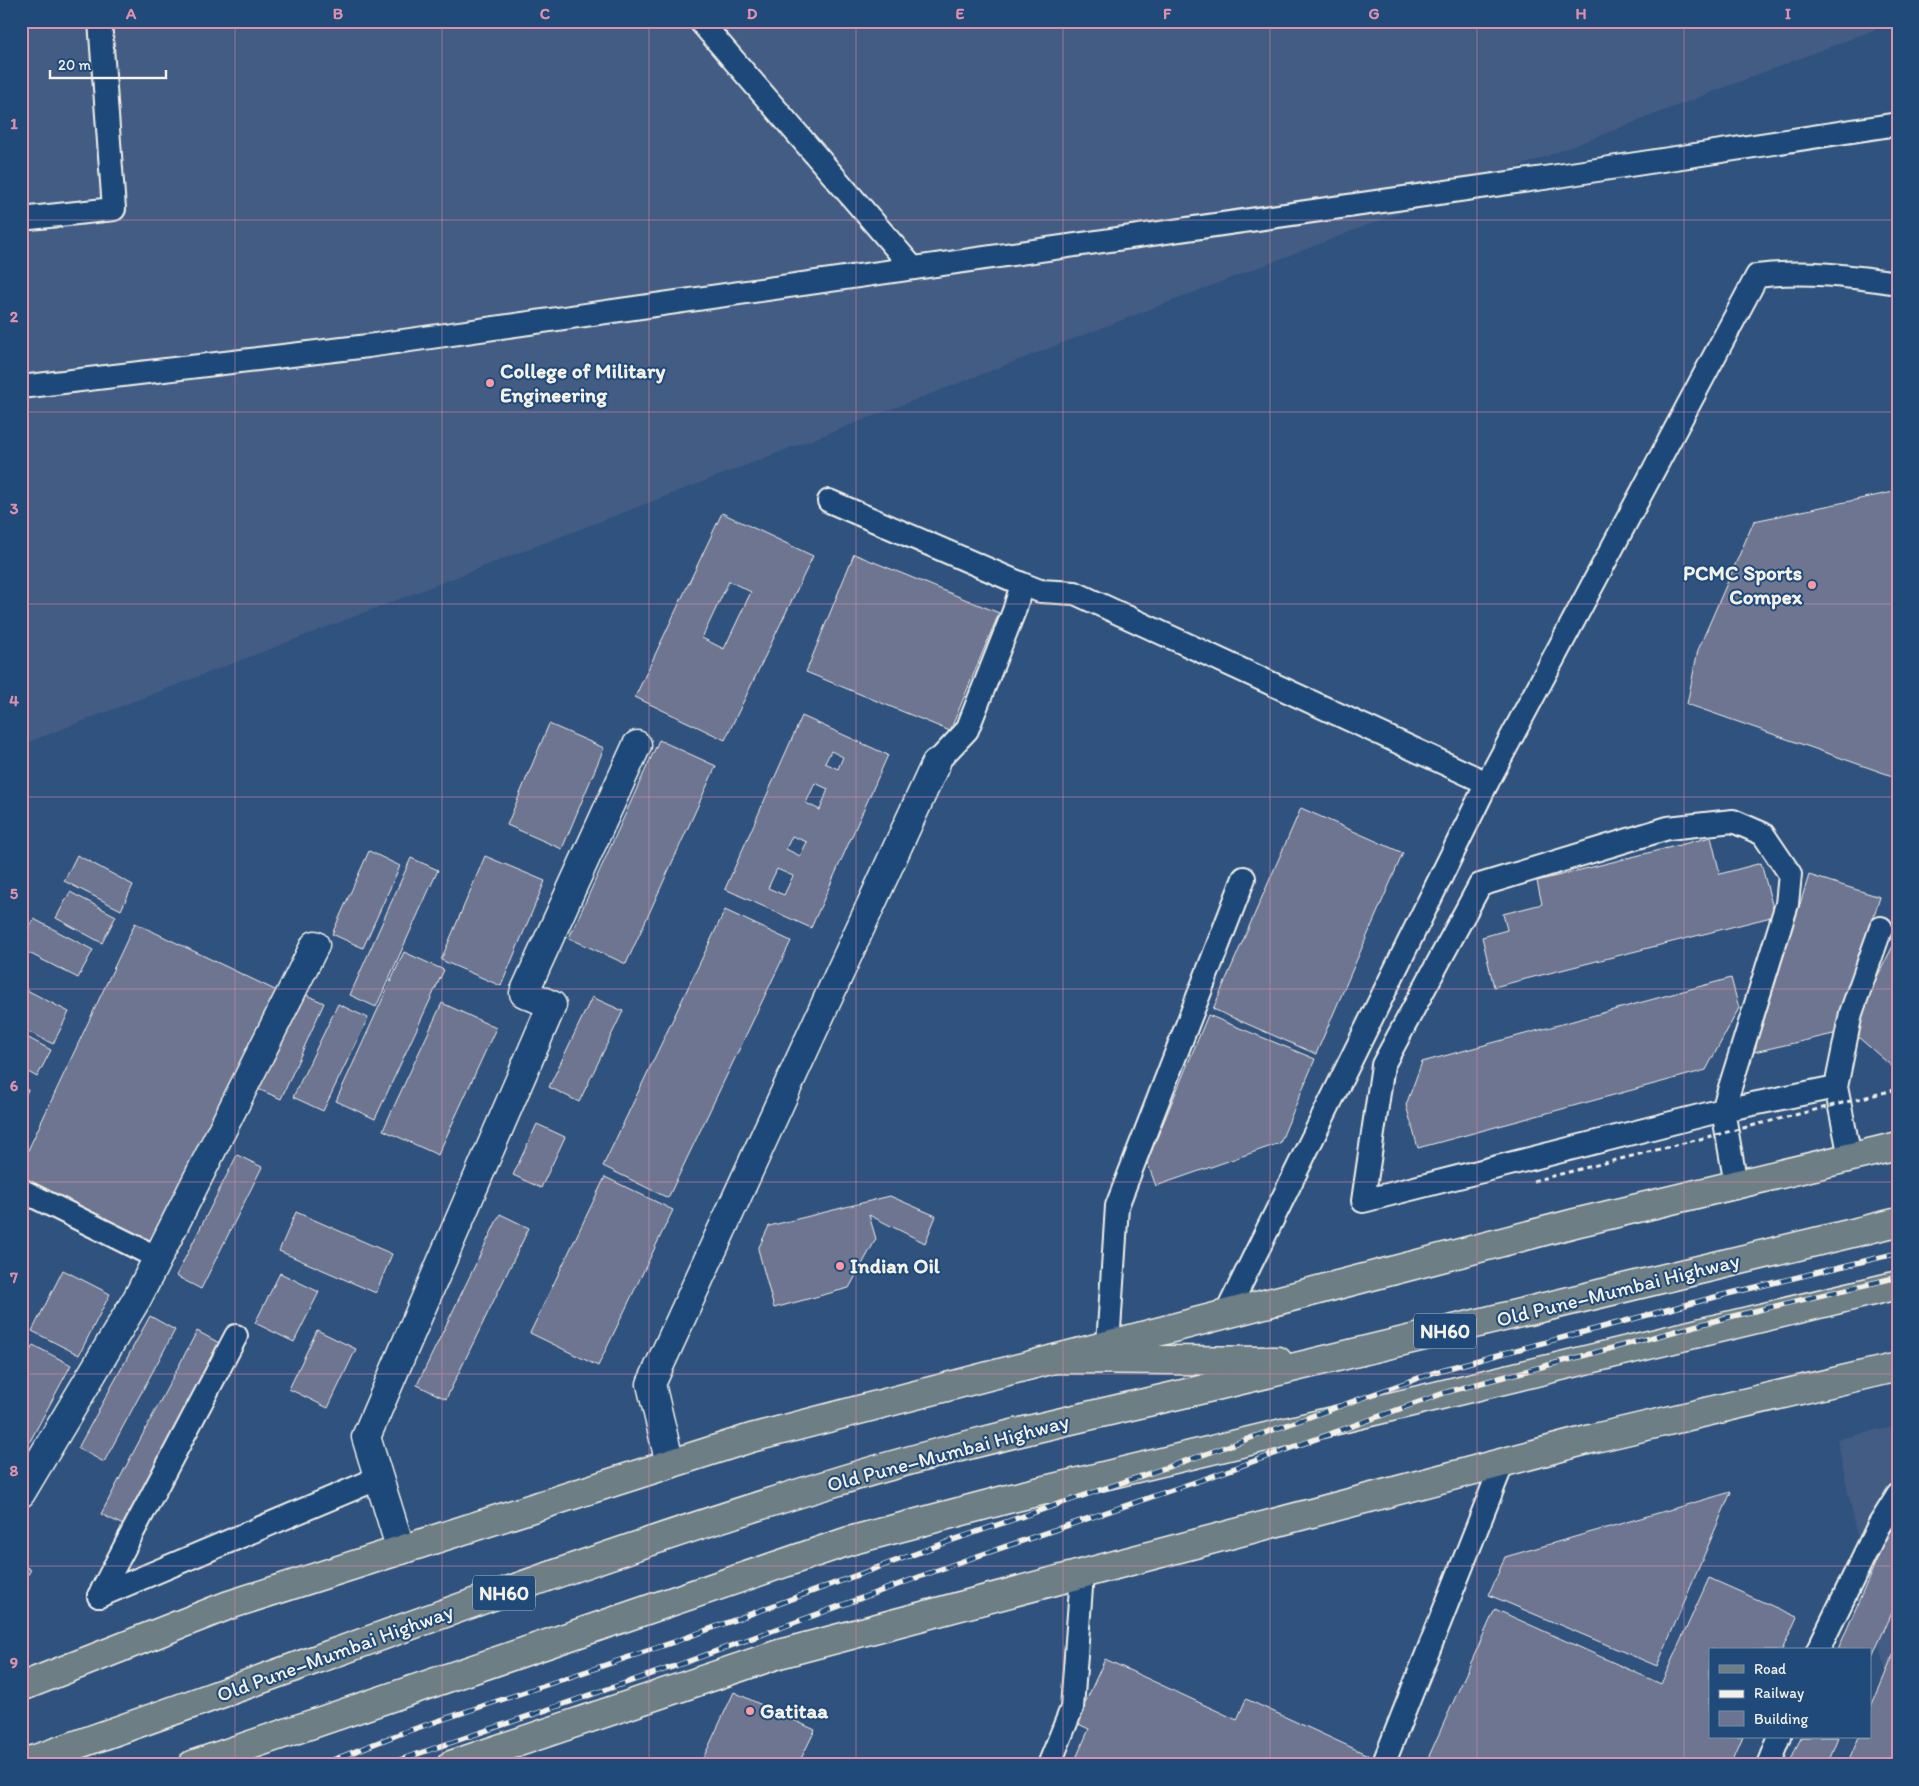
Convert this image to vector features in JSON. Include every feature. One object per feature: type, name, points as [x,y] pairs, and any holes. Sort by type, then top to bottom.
[{"type":"main road","points":[[21,1688],[229,1605],[750,1438],[1575,1223],[1898,1146]]},
{"type":"main road","name":"Old Pune–Mumbai Highway","points":[[21,1764],[152,1720],[311,1660],[832,1482],[993,1440],[1898,1222]]},
{"type":"main road","points":[[192,1765],[849,1541],[1008,1499],[1898,1285]]},
{"type":"main road","points":[[1055,1359],[1322,1361]]},
{"type":"main road","points":[[454,1764],[779,1654],[1595,1438],[1898,1367]]},
{"type":"street","points":[[401,1550],[366,1437],[552,1005],[524,993],[637,745]]},
{"type":"street","points":[[670,1464],[651,1384],[936,763]]},
{"type":"street","points":[[21,1493],[138,1297],[316,945]]},
{"type":"lane","points":[[21,219],[114,208],[100,21]]},
{"type":"lane","points":[[700,21],[913,268]]},
{"type":"lane","points":[[21,387],[368,346],[1551,177],[1898,124]]},
{"type":"lane","points":[[1226,1314],[1487,783],[1757,276],[1790,272],[1823,273],[1898,284]]},
{"type":"lane","points":[[829,501],[1040,591],[1075,593],[1487,783]]},
{"type":"lane","points":[[936,763],[967,730],[1014,611],[1022,584]]},
{"type":"lane","points":[[1736,1185],[1723,1110],[1787,904],[1790,874],[1763,834],[1733,820],[1668,828],[1480,886],[1384,1065],[1363,1201],[1723,1110],[1836,1087]]},
{"type":"lane","points":[[1108,1345],[1117,1206],[1244,878]]},
{"type":"lane","points":[[1850,1157],[1836,1087],[1851,1012],[1881,928]]},
{"type":"lane","points":[[21,1190],[158,1258]]},
{"type":"lane","points":[[236,1336],[100,1596],[379,1478]]},
{"type":"lane","points":[[1383,1765],[1503,1462]]},
{"type":"lane","points":[[1819,1648],[1873,1536],[1898,1495]]},
{"type":"lane","points":[[1049,1765],[1072,1708],[1082,1574]]},
{"type":"lane","points":[[1768,1765],[1780,1738]]},
{"type":"path","points":[[1533,1181],[1898,1089]]},
{"type":"shaded area","name":"College of Military Engineering","points":[[21,21],[1897,21],[21,745]]},
{"type":"shaded area","points":[[1898,1426],[1898,1731],[1837,1439]]},
{"type":"building","name":"PCMC Sports Compex","points":[[1898,491],[1898,778],[1687,704],[1698,650],[1754,521]]},
{"type":"building","points":[[722,513],[813,556],[725,740],[635,697]],"holes":[[[729,581],[751,592],[724,649],[702,638]]]},
{"type":"building","points":[[854,554],[999,613],[950,731],[806,672]]},
{"type":"building","points":[[802,716],[888,755],[811,928],[725,889]],"holes":[[[831,751],[843,757],[838,769],[825,763]],[[815,783],[828,789],[820,810],[806,803]],[[792,836],[807,842],[800,856],[786,849]],[[777,869],[793,876],[784,895],[768,888]]]},
{"type":"building","points":[[549,724],[604,748],[562,849],[507,825]]},
{"type":"building","points":[[659,740],[716,766],[626,964],[569,938]]},
{"type":"building","points":[[1301,808],[1403,853],[1316,1054],[1213,1009]]},
{"type":"building","points":[[1711,837],[1720,874],[1761,863],[1775,916],[1494,987],[1482,937],[1507,930],[1503,914],[1542,904],[1537,881]]},
{"type":"building","points":[[369,851],[400,866],[363,948],[332,934]]},
{"type":"building","points":[[77,855],[133,885],[121,910],[64,881]]},
{"type":"building","points":[[485,856],[545,881],[501,986],[441,960]]},
{"type":"building","points":[[411,858],[438,870],[376,1007],[350,995]]},
{"type":"building","points":[[1809,875],[1880,897],[1838,1033],[1754,1052]]},
{"type":"building","points":[[70,892],[116,916],[102,943],[56,918]]},
{"type":"building","points":[[725,910],[791,941],[668,1198],[603,1166]]},
{"type":"building","points":[[34,919],[93,950],[78,978],[21,949],[21,944]]},
{"type":"building","points":[[135,923],[277,991],[156,1245],[21,1180],[21,1165]]},
{"type":"building","points":[[1898,936],[1898,1068],[1895,1069],[1850,1030]]},
{"type":"building","points":[[404,952],[444,970],[375,1119],[336,1101]]},
{"type":"building","points":[[1731,978],[1739,1008],[1706,1070],[1418,1148],[1406,1105],[1422,1062]]},
{"type":"building","points":[[21,987],[69,1012],[53,1044],[21,1028]]},
{"type":"building","points":[[302,993],[324,1003],[281,1099],[258,1089]]},
{"type":"building","points":[[592,997],[623,1011],[579,1102],[549,1087]]},
{"type":"building","points":[[442,1003],[496,1028],[438,1155],[383,1130]]},
{"type":"building","points":[[338,1004],[368,1018],[323,1111],[293,1097]]},
{"type":"building","points":[[1208,1015],[1315,1059],[1280,1143],[1156,1186],[1147,1162]]},
{"type":"building","points":[[21,1034],[51,1050],[37,1077],[21,1068]]},
{"type":"building","points":[[21,1087],[28,1090],[21,1103]]},
{"type":"building","points":[[537,1124],[565,1137],[541,1188],[513,1175]]},
{"type":"building","points":[[237,1155],[262,1167],[201,1289],[176,1276]]},
{"type":"building","points":[[605,1177],[673,1210],[598,1366],[530,1333]]},
{"type":"building","points":[[890,1196],[936,1216],[925,1243],[869,1215],[876,1239],[849,1288],[774,1308],[758,1249],[769,1226]]},
{"type":"building","points":[[296,1212],[392,1254],[376,1293],[279,1251]]},
{"type":"building","points":[[500,1214],[529,1228],[446,1399],[417,1385]]},
{"type":"building","points":[[63,1270],[110,1294],[79,1355],[32,1331]]},
{"type":"building","points":[[280,1273],[319,1292],[294,1342],[255,1323]]},
{"type":"building","points":[[150,1316],[175,1330],[104,1462],[78,1448]]},
{"type":"building","points":[[317,1330],[356,1349],[328,1408],[289,1389]]},
{"type":"building","points":[[197,1331],[225,1346],[129,1528],[101,1514]]},
{"type":"building","points":[[33,1345],[71,1365],[21,1458],[21,1368]]},
{"type":"building","points":[[1731,1492],[1657,1666],[1489,1595],[1505,1557]]},
{"type":"building","points":[[1898,1510],[1898,1598],[1872,1657],[1872,1648],[1839,1648]]},
{"type":"building","points":[[21,1563],[31,1570],[21,1585]]},
{"type":"building","points":[[1709,1578],[1797,1617],[1783,1648],[1709,1648],[1709,1738],[1743,1738],[1731,1765],[1425,1765],[1495,1609],[1661,1684]]},
{"type":"building","points":[[1898,1644],[1898,1765],[1847,1765],[1859,1738],[1872,1738],[1872,1705]]},
{"type":"building","points":[[1105,1659],[1237,1720],[1246,1699],[1368,1755],[1364,1765],[1073,1765],[1089,1729],[1076,1723]]},
{"type":"building","name":"Gatitaa","points":[[734,1692],[815,1730],[798,1765],[700,1765]]},
{"type":"building","points":[[1801,1738],[1838,1738],[1827,1765],[1789,1765]]},
{"type":"railway","points":[[320,1765],[402,1733],[674,1642],[953,1540],[1200,1456],[1441,1370],[1719,1296],[1898,1253]]},
{"type":"railway","points":[[385,1765],[681,1664],[960,1562],[1207,1478],[1447,1392],[1725,1318],[1898,1277]]},
{"type":"place","name":"College of Military Engineering","points":[[490,383]]},
{"type":"place","name":"PCMC Sports Compex","points":[[1812,585]]},
{"type":"place","name":"Indian Oil","points":[[840,1266]]},
{"type":"place","name":"Gatitaa","points":[[750,1711]]}]
